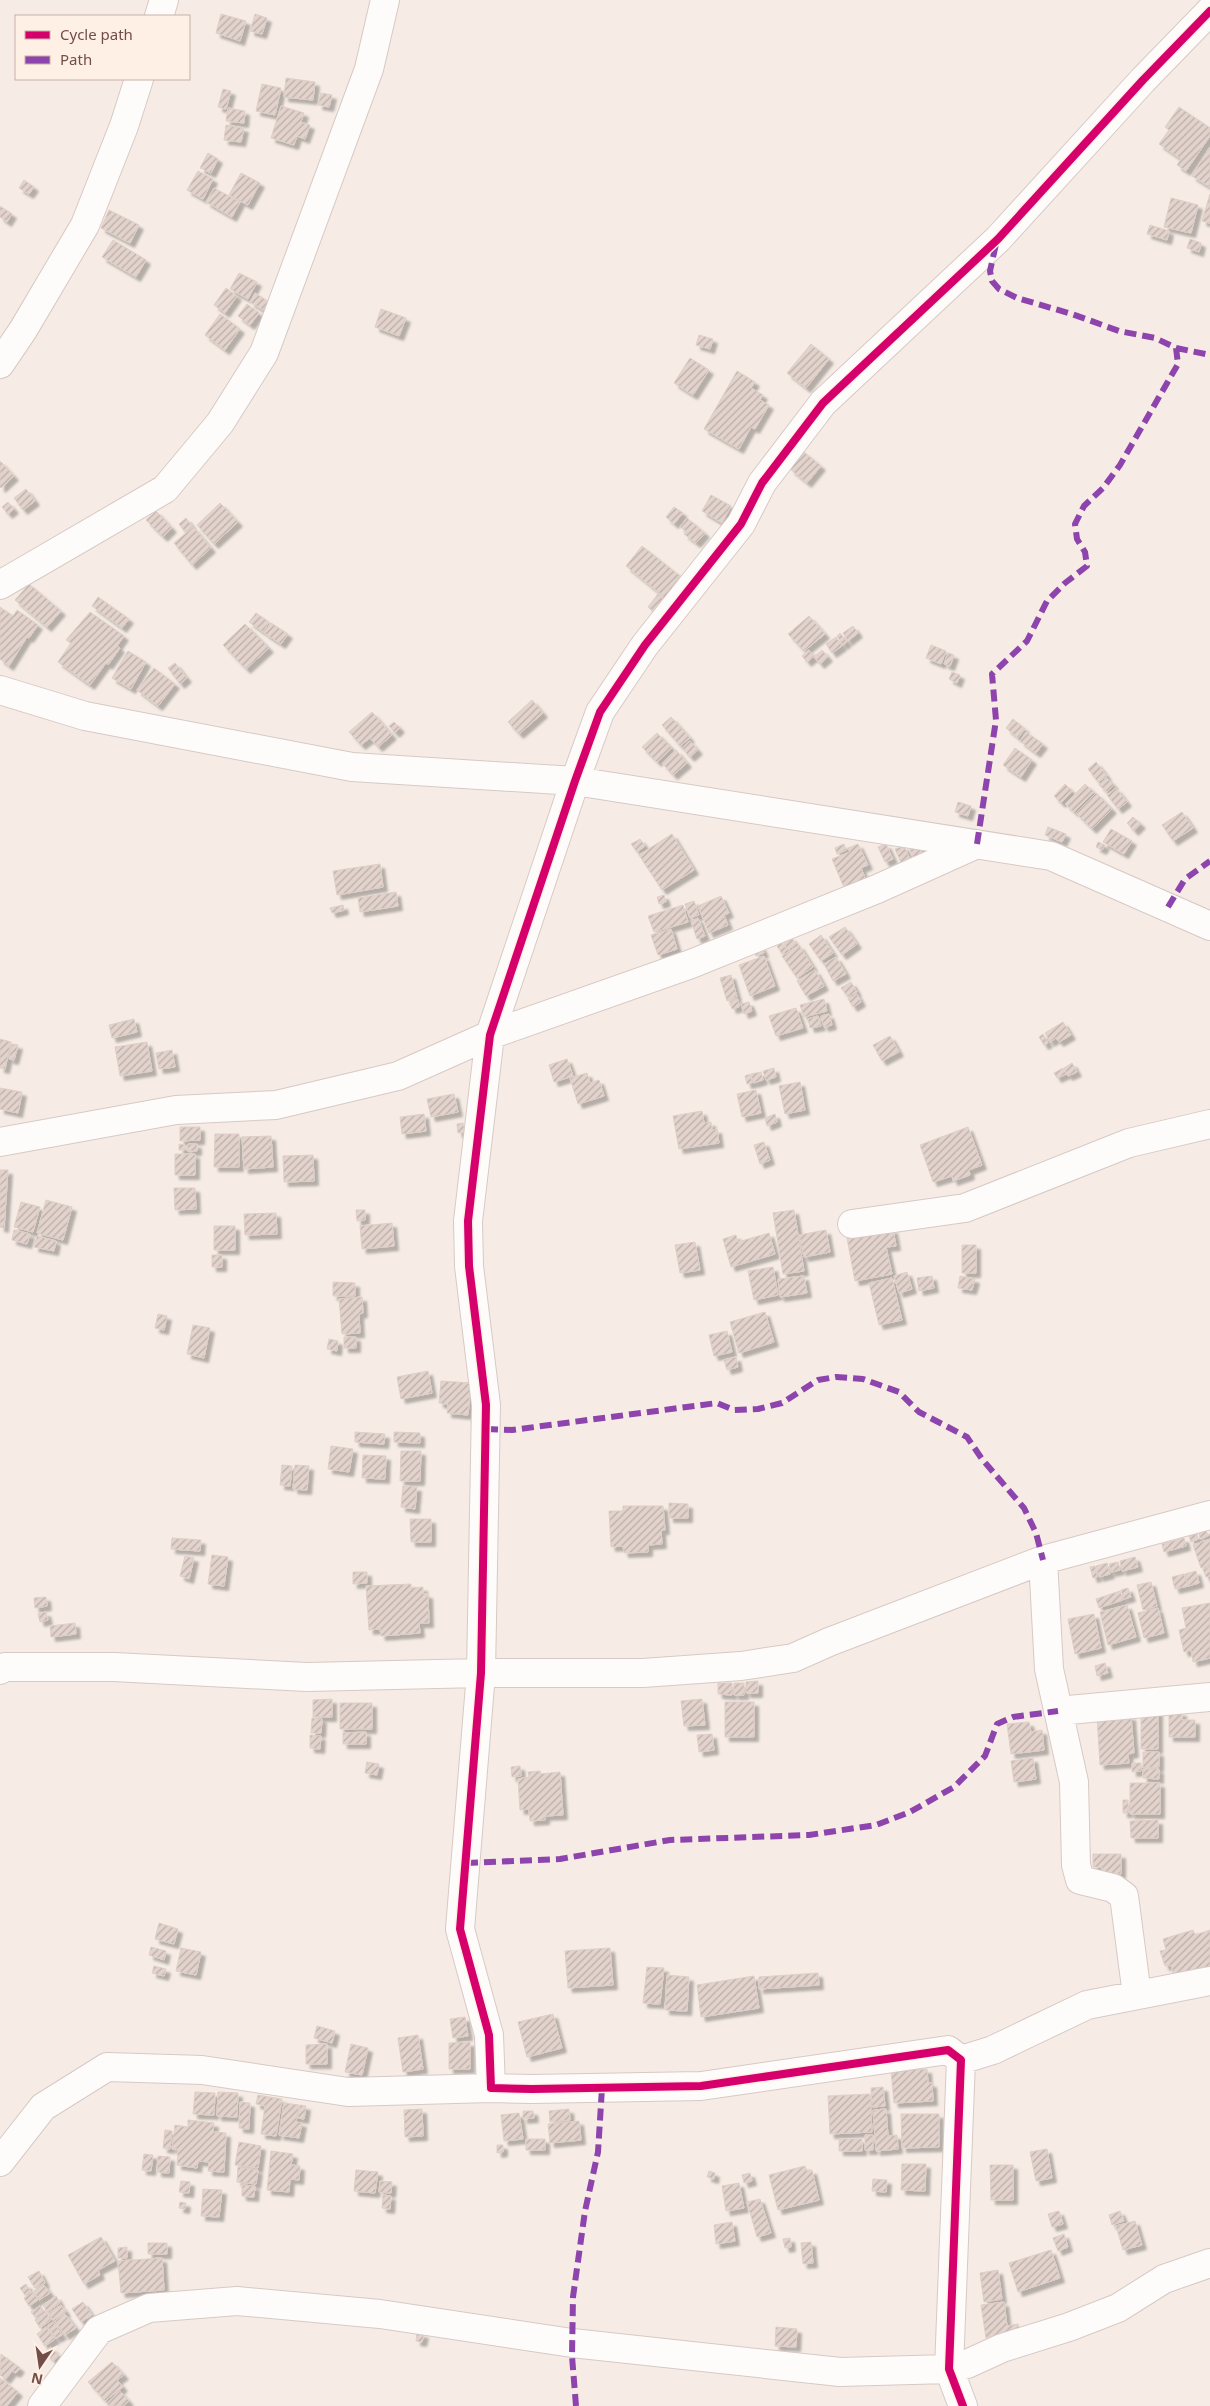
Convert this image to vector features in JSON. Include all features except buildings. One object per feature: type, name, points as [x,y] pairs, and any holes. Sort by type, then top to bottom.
[{"type":"street","points":[[158,15],[164,0]]},
{"type":"street","points":[[0,586],[165,489],[220,423],[264,353],[369,69],[385,0]]},
{"type":"street","points":[[491,2088],[489,2035],[460,1929],[481,1673],[486,1405],[469,1266],[468,1221],[490,1035],[575,781],[600,712],[645,645],[741,524],[762,483],[823,403],[998,239],[1143,80],[1210,11]]},
{"type":"street","points":[[0,364],[23,330],[85,225],[124,126],[139,80]]},
{"type":"street","points":[[0,690],[85,716],[352,767],[575,781],[1051,856],[1210,926]]},
{"type":"street","points":[[0,1142],[176,1110],[276,1105],[398,1076],[490,1035],[690,964],[877,889],[977,844]]},
{"type":"street","points":[[852,1224],[965,1208],[1129,1143],[1210,1124]]},
{"type":"street","points":[[0,1670],[5,1668],[114,1667],[307,1677],[481,1673],[643,1674],[741,1666],[793,1658],[829,1642],[1043,1560],[1210,1515]]},
{"type":"street","points":[[1043,1560],[1049,1669],[1074,1782],[1076,1865],[1080,1880],[1113,1888],[1124,1896],[1137,1995]]},
{"type":"street","points":[[1058,1711],[1210,1697]]},
{"type":"street","points":[[961,2060],[994,2050],[1087,2005],[1210,1981]]},
{"type":"street","points":[[0,2162],[43,2107],[107,2067],[202,2070],[348,2092],[491,2088],[701,2086],[948,2050],[961,2060]]},
{"type":"street","points":[[961,2060],[949,2369],[963,2406]]},
{"type":"street","points":[[42,2406],[99,2330],[149,2308],[237,2301],[380,2314],[572,2343],[840,2372],[949,2369],[967,2364],[1002,2348],[1070,2327],[1118,2308],[1164,2280],[1210,2263]]},
{"type":"marked path","points":[[977,844],[996,720],[992,674],[1027,641],[1047,601],[1065,583],[1087,566],[1085,552],[1077,539],[1075,524],[1084,506],[1103,488],[1120,465],[1178,364],[1176,348],[1155,338],[1119,331],[1072,314],[1017,298],[999,289],[992,281],[990,271],[996,244]]},
{"type":"marked path","points":[[1176,348],[1210,355]]},
{"type":"marked path","points":[[1168,907],[1185,879],[1210,861]]},
{"type":"marked path","points":[[486,1429],[512,1430],[717,1403],[734,1410],[758,1409],[782,1403],[818,1380],[836,1377],[863,1379],[899,1392],[919,1412],[967,1437],[982,1459],[1024,1508],[1036,1533],[1043,1560]]},
{"type":"marked path","points":[[466,1863],[560,1859],[670,1840],[809,1835],[876,1825],[910,1812],[954,1787],[985,1756],[997,1724],[1013,1717],[1058,1711]]},
{"type":"marked path","points":[[576,2406],[572,2356],[573,2297],[585,2211],[598,2152],[602,2088]]},
{"type":"cycle path","points":[[963,2406],[949,2369],[961,2060],[948,2050],[701,2086],[491,2088],[489,2035],[460,1929],[481,1673],[486,1405],[469,1266],[468,1221],[490,1035],[600,712],[645,645],[741,524],[762,483],[823,403],[998,239],[1143,80],[1210,11]]}]
